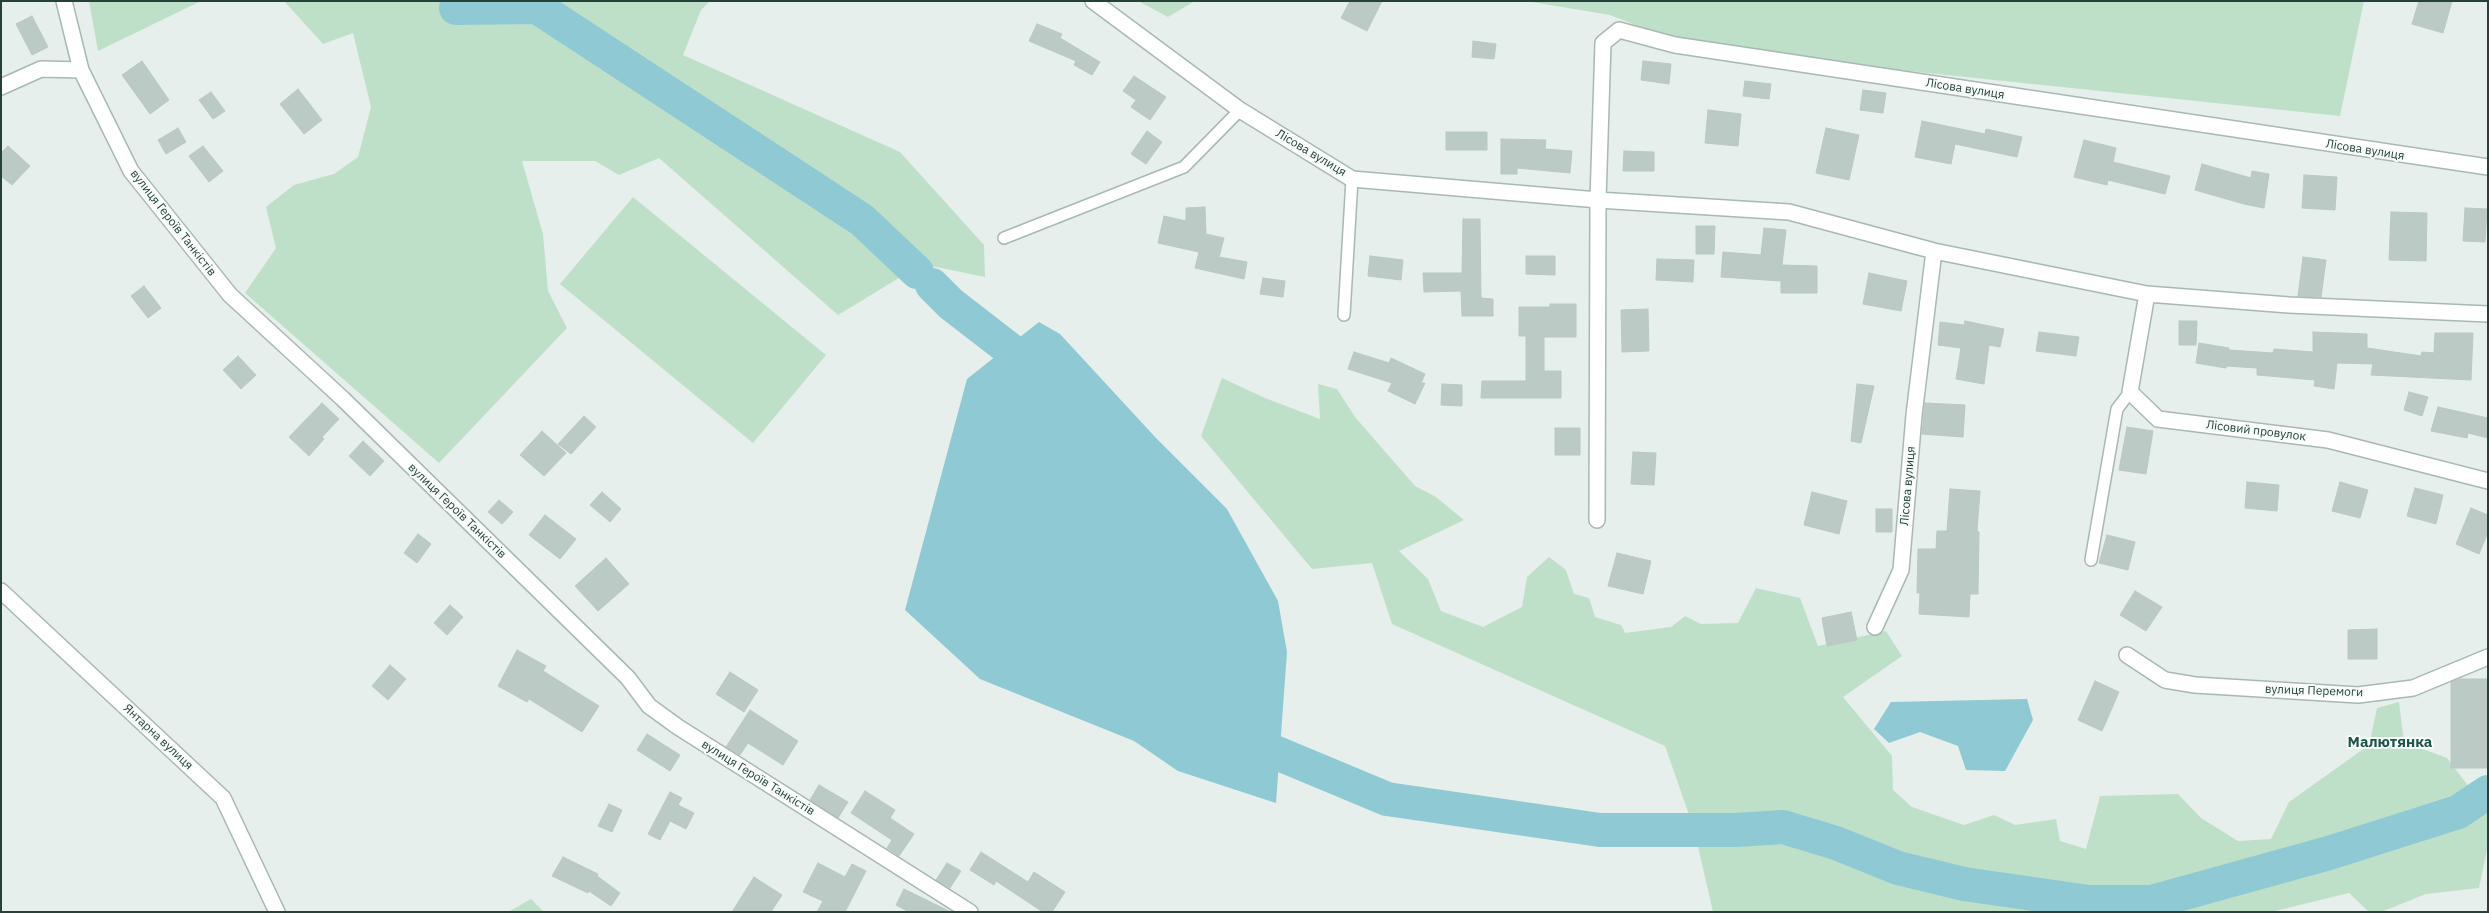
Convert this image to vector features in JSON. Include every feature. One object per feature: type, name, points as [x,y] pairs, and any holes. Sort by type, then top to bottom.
[{"type":"street","name":"вулиця Героїв Танкістів","points":[[64,1],[81,70],[131,170],[230,295],[344,399],[628,678],[649,706],[678,727],[970,912]]},
{"type":"street","name":"Лісова вулиця","points":[[1094,1],[1240,110],[1352,179],[1598,200],[1789,212],[1934,252],[2146,294],[2289,304],[2488,314]]},
{"type":"street","name":"Лісова вулиця","points":[[1597,520],[1598,200],[1602,43],[1619,30],[1675,46],[2488,167]]},
{"type":"street","points":[[1,88],[41,69],[81,70]]},
{"type":"street","name":"Лісова вулиця","points":[[1874,627],[1901,570],[1914,415],[1934,252]]},
{"type":"street","points":[[2130,392],[2146,294]]},
{"type":"street","name":"Лісовий провулок","points":[[2130,392],[2158,419],[2328,440],[2488,481]]},
{"type":"street","name":"Янтарна вулиця","points":[[1,591],[223,798],[277,912]]},
{"type":"street","name":"вулиця Перемоги","points":[[2127,655],[2165,680],[2195,685],[2358,695],[2413,688],[2488,657]]},
{"type":"lane","points":[[1004,238],[1184,167],[1240,110]]},
{"type":"lane","points":[[1344,315],[1352,179]]},
{"type":"lane","points":[[2091,560],[2117,409],[2130,392]]},
{"type":"green space","points":[[89,1],[201,1],[98,51]]},
{"type":"green space","points":[[284,1],[710,1],[701,10],[683,55],[900,152],[984,245],[985,277],[922,264],[838,315],[659,158],[619,175],[595,161],[522,161],[543,234],[548,291],[567,328],[439,463],[245,293],[276,248],[266,207],[294,185],[334,174],[358,157],[371,107],[353,33],[323,44]]},
{"type":"green space","points":[[1138,1],[1195,1],[1168,17]]},
{"type":"green space","points":[[1526,1],[2364,1],[2340,116],[1697,49],[1610,15]]},
{"type":"green space","points":[[633,197],[826,355],[753,443],[560,284]]},
{"type":"green space","points":[[1222,378],[1265,398],[1320,419],[1318,384],[1337,389],[1355,417],[1415,486],[1436,497],[1464,520],[1399,551],[1428,579],[1441,611],[1483,627],[1522,607],[1527,577],[1549,557],[1566,570],[1574,594],[1589,598],[1595,617],[1621,625],[1625,633],[1671,627],[1685,616],[1701,624],[1738,623],[1756,588],[1800,598],[1818,646],[1886,631],[1902,656],[1843,697],[1892,756],[1893,790],[1912,807],[1964,825],[1994,815],[2015,825],[2056,819],[2060,841],[2086,849],[2100,796],[2178,794],[2201,818],[2238,841],[2271,839],[2289,802],[2369,745],[2377,708],[2399,702],[2404,742],[2447,758],[2488,812],[2488,845],[2479,888],[2426,894],[2381,912],[2369,912],[2349,893],[2271,912],[1713,912],[1694,829],[1665,746],[1392,624],[1372,563],[1312,569],[1201,436]]},
{"type":"green space","points":[[531,899],[544,912],[508,912]]},
{"type":"water","points":[[1039,322],[1060,334],[1156,438],[1227,509],[1278,601],[1287,652],[1276,803],[1178,771],[1134,741],[980,679],[905,610],[967,379]]},
{"type":"water","points":[[2027,699],[2033,720],[2005,771],[1966,770],[1958,746],[1920,732],[1889,743],[1874,729],[1891,702]]},
{"type":"building","points":[[1350,1],[1382,1],[1367,31],[1341,18]]},
{"type":"building","points":[[2419,1],[2452,1],[2443,33],[2412,24]]},
{"type":"building","points":[[32,16],[48,47],[32,55],[16,24]]},
{"type":"building","points":[[1037,24],[1062,34],[1060,38],[1100,62],[1092,75],[1074,65],[1076,61],[1029,41]]},
{"type":"building","points":[[1473,41],[1496,44],[1494,59],[1472,57]]},
{"type":"building","points":[[142,61],[169,100],[150,114],[122,75]]},
{"type":"building","points":[[1643,61],[1671,64],[1669,84],[1641,80]]},
{"type":"building","points":[[1134,76],[1166,97],[1150,120],[1131,107],[1136,100],[1123,91]]},
{"type":"building","points":[[1745,81],[1771,84],[1769,99],[1743,96]]},
{"type":"building","points":[[298,89],[322,120],[304,134],[280,104]]},
{"type":"building","points":[[1863,90],[1886,93],[1883,113],[1860,110]]},
{"type":"building","points":[[211,92],[225,111],[213,119],[199,100]]},
{"type":"building","points":[[1708,110],[1741,114],[1738,146],[1705,143]]},
{"type":"building","points":[[1922,121],[1985,134],[1986,129],[2022,137],[2017,157],[1955,144],[1951,164],[1915,157]]},
{"type":"building","points":[[178,128],[186,142],[166,154],[158,140]]},
{"type":"building","points":[[1826,128],[1859,135],[1849,180],[1816,173]]},
{"type":"building","points":[[1147,131],[1162,142],[1146,164],[1131,154]]},
{"type":"building","points":[[1446,132],[1487,132],[1487,150],[1446,150]]},
{"type":"building","points":[[1501,139],[1546,140],[1545,149],[1572,151],[1570,173],[1517,168],[1517,174],[1501,174]]},
{"type":"building","points":[[2084,140],[2116,148],[2113,162],[2170,176],[2165,194],[2108,180],[2107,185],[2074,177]]},
{"type":"building","points":[[8,146],[30,166],[12,185],[1,176],[1,153]]},
{"type":"building","points":[[203,146],[223,171],[209,182],[189,156]]},
{"type":"building","points":[[1624,151],[1654,152],[1654,171],[1623,171]]},
{"type":"building","points":[[2202,164],[2251,178],[2252,171],[2269,174],[2264,208],[2195,190]]},
{"type":"building","points":[[2304,175],[2337,177],[2335,210],[2302,208]]},
{"type":"building","points":[[1205,207],[1206,234],[1224,238],[1219,257],[1247,262],[1244,279],[1195,268],[1199,252],[1158,243],[1164,216],[1186,221],[1186,208]]},
{"type":"building","points":[[2465,208],[2487,209],[2485,242],[2463,241]]},
{"type":"building","points":[[2391,212],[2427,213],[2426,261],[2389,260]]},
{"type":"building","points":[[1463,219],[1480,219],[1481,298],[1493,299],[1493,316],[1462,316],[1461,291],[1424,292],[1423,273],[1462,273]]},
{"type":"building","points":[[1696,226],[1715,226],[1714,254],[1696,254]]},
{"type":"building","points":[[1764,228],[1786,230],[1782,265],[1817,266],[1817,293],[1781,293],[1781,281],[1721,277],[1723,252],[1761,255]]},
{"type":"building","points":[[1370,256],[1403,260],[1401,280],[1368,276]]},
{"type":"building","points":[[1526,256],[1555,256],[1555,275],[1526,274]]},
{"type":"building","points":[[2303,257],[2326,260],[2321,297],[2298,296]]},
{"type":"building","points":[[1657,259],[1694,260],[1693,282],[1656,280]]},
{"type":"building","points":[[1869,273],[1907,281],[1901,311],[1863,304]]},
{"type":"building","points":[[1263,278],[1285,281],[1283,297],[1260,294]]},
{"type":"building","points":[[144,286],[161,308],[148,318],[131,296]]},
{"type":"building","points":[[1550,304],[1576,304],[1576,337],[1544,337],[1544,371],[1561,371],[1561,398],[1481,398],[1482,381],[1526,381],[1526,336],[1519,336],[1519,307],[1550,307]]},
{"type":"building","points":[[1648,309],[1649,351],[1622,352],[1621,310]]},
{"type":"building","points":[[1965,321],[2004,329],[2000,347],[1989,345],[1984,384],[1956,379],[1961,348],[1938,345],[1940,322],[1964,325]]},
{"type":"building","points":[[2179,321],[2197,321],[2196,345],[2179,345]]},
{"type":"building","points":[[2039,332],[2079,337],[2076,356],[2036,351]]},
{"type":"building","points":[[2313,332],[2367,334],[2367,348],[2421,356],[2422,352],[2434,353],[2435,333],[2473,333],[2471,380],[2371,375],[2373,364],[2337,363],[2334,389],[2314,386],[2315,380],[2257,375],[2257,368],[2226,366],[2226,368],[2196,363],[2199,343],[2229,348],[2229,350],[2273,353],[2274,349],[2313,352]]},
{"type":"building","points":[[1354,352],[1389,363],[1391,358],[1425,374],[1421,383],[1425,383],[1415,404],[1388,391],[1392,383],[1348,369]]},
{"type":"building","points":[[238,356],[256,375],[241,389],[223,370]]},
{"type":"building","points":[[1442,384],[1462,385],[1462,406],[1441,405]]},
{"type":"building","points":[[1857,384],[1874,386],[1861,443],[1851,441]]},
{"type":"building","points":[[2409,392],[2428,397],[2422,416],[2404,410]]},
{"type":"building","points":[[322,403],[339,419],[322,437],[324,439],[309,456],[289,437]]},
{"type":"building","points":[[1925,403],[1965,405],[1963,437],[1922,434]]},
{"type":"building","points":[[2438,407],[2488,418],[2488,438],[2468,433],[2467,438],[2431,431]]},
{"type":"building","points":[[584,416],[596,427],[571,454],[558,444]]},
{"type":"building","points":[[2127,427],[2153,431],[2146,474],[2119,470]]},
{"type":"building","points":[[1555,428],[1580,428],[1580,455],[1555,455]]},
{"type":"building","points":[[542,431],[566,453],[544,476],[520,455]]},
{"type":"building","points":[[363,441],[384,461],[370,476],[349,456]]},
{"type":"building","points":[[1633,452],[1656,453],[1654,485],[1631,484]]},
{"type":"building","points":[[2247,482],[2279,485],[2277,511],[2245,508]]},
{"type":"building","points":[[2340,482],[2368,490],[2360,518],[2332,511]]},
{"type":"building","points":[[2415,488],[2443,495],[2436,524],[2407,516]]},
{"type":"building","points":[[1950,489],[1980,491],[1977,531],[1979,532],[1978,594],[1970,594],[1969,617],[1919,614],[1920,593],[1917,593],[1918,549],[1936,549],[1937,531],[1947,531]]},
{"type":"building","points":[[602,492],[621,509],[610,522],[590,505]]},
{"type":"building","points":[[1812,492],[1847,501],[1839,534],[1804,525]]},
{"type":"building","points":[[499,500],[513,512],[502,524],[488,512]]},
{"type":"building","points":[[2471,508],[2488,515],[2488,532],[2479,554],[2456,544]]},
{"type":"building","points":[[1876,509],[1892,509],[1892,532],[1876,532]]},
{"type":"building","points":[[545,515],[576,539],[560,559],[529,535]]},
{"type":"building","points":[[418,534],[431,544],[417,563],[404,553]]},
{"type":"building","points":[[2107,535],[2135,542],[2128,570],[2099,563]]},
{"type":"building","points":[[1617,553],[1651,561],[1643,594],[1608,586]]},
{"type":"building","points":[[606,558],[629,584],[598,611],[575,586]]},
{"type":"building","points":[[2135,591],[2162,607],[2146,631],[2120,615]]},
{"type":"building","points":[[450,605],[463,617],[447,635],[434,623]]},
{"type":"building","points":[[1851,612],[1857,640],[1827,646],[1822,618]]},
{"type":"building","points":[[2377,629],[2377,659],[2348,659],[2348,630]]},
{"type":"building","points":[[517,650],[546,666],[543,671],[599,706],[582,732],[529,699],[527,702],[498,686]]},
{"type":"building","points":[[390,665],[406,679],[388,700],[372,686]]},
{"type":"building","points":[[730,672],[758,690],[744,712],[716,694]]},
{"type":"building","points":[[2460,679],[2487,679],[2487,768],[2451,768],[2451,682]]},
{"type":"building","points":[[2095,681],[2119,692],[2102,731],[2078,720]]},
{"type":"building","points":[[750,710],[798,741],[783,765],[748,743],[740,755],[726,747]]},
{"type":"building","points":[[647,734],[680,755],[670,771],[637,750]]},
{"type":"building","points":[[819,785],[848,802],[838,818],[810,800]]},
{"type":"building","points":[[865,791],[895,810],[890,818],[914,834],[899,856],[887,848],[892,840],[851,813]]},
{"type":"building","points":[[670,792],[682,798],[678,805],[694,813],[686,829],[670,821],[660,840],[648,834]]},
{"type":"building","points":[[609,804],[622,810],[612,832],[598,826]]},
{"type":"building","points":[[981,852],[1028,882],[1034,872],[1065,892],[1052,912],[1043,912],[996,881],[994,885],[970,870]]},
{"type":"building","points":[[563,857],[598,874],[597,876],[620,893],[611,906],[589,891],[588,893],[552,876]]},
{"type":"building","points":[[818,863],[845,877],[852,864],[866,871],[845,912],[817,912],[823,901],[803,892]]},
{"type":"building","points":[[947,863],[961,871],[950,888],[936,880]]},
{"type":"building","points":[[754,877],[782,895],[771,912],[732,912]]},
{"type":"building","points":[[904,889],[951,912],[909,912],[896,905]]},
{"type":"waterway","points":[[456,8],[537,7],[862,220],[917,272]]},
{"type":"waterway","points":[[932,285],[951,304],[1017,355],[1018,387]]},
{"type":"waterway","points":[[1241,732],[1248,741],[1387,799],[1600,830],[1736,830],[1783,827],[1836,843],[1898,868],[1964,884],[2089,902],[2152,902],[2329,853],[2458,812],[2488,792]]},
{"type":"district","name":"Малютянка","points":[[2390,743]]}]
